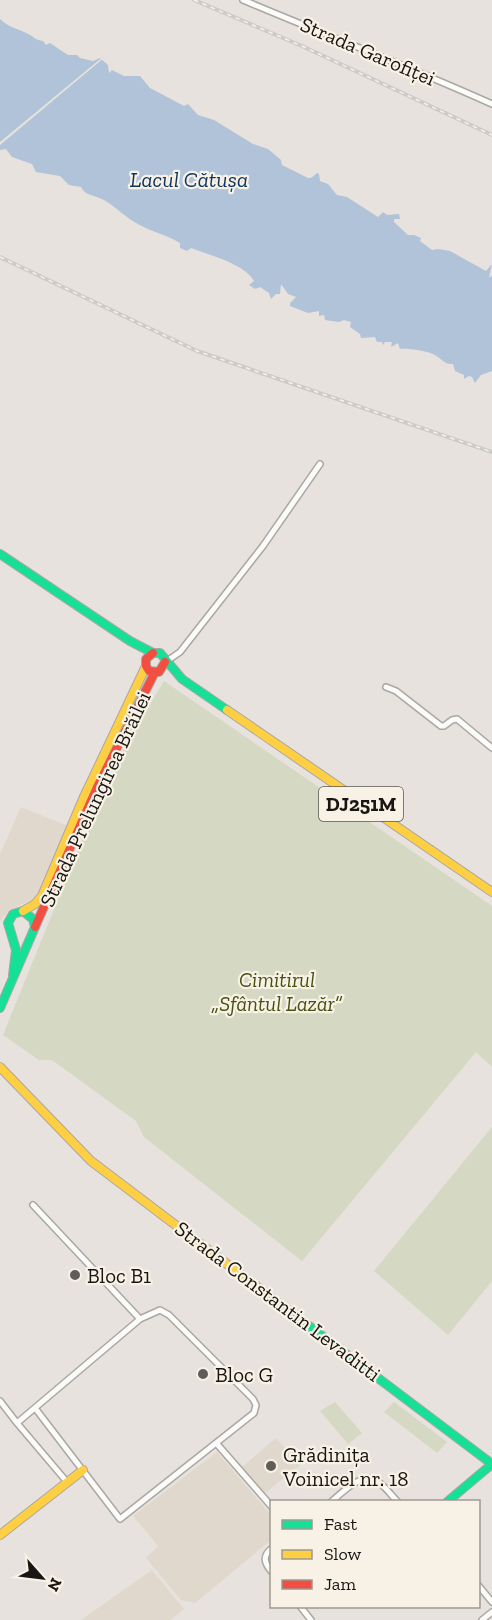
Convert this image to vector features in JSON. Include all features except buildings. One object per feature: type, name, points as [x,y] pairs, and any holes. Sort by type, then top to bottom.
[{"type":"main road","points":[[0,554],[130,641],[153,653]]},
{"type":"main road","points":[[130,641],[149,671],[182,679]]},
{"type":"main road","points":[[146,664],[147,656],[160,653],[165,662],[182,679]]},
{"type":"main road","points":[[157,672],[164,668],[165,662]]},
{"type":"main road","name":"Strada Prelungirea Brăilei","points":[[23,911],[35,904],[42,896],[83,799],[146,664]]},
{"type":"main road","name":"Strada Prelungirea Brăilei","points":[[35,927],[120,738],[157,672]]},
{"type":"main road","name":"DJ251M","points":[[182,679],[492,892]]},
{"type":"main road","points":[[0,1008],[35,927],[33,919],[23,911],[13,914],[7,923],[16,953],[13,975]]},
{"type":"main road","points":[[13,938],[20,940],[31,935]]},
{"type":"main road","name":"Strada Constantin Levaditti","points":[[0,1067],[91,1161],[492,1464]]},
{"type":"main road","points":[[449,1500],[492,1464]]},
{"type":"main road","points":[[0,1535],[83,1470]]},
{"type":"street","name":"Strada Garofiței","points":[[243,0],[342,39],[492,104]]},
{"type":"street","points":[[165,662],[180,652],[262,546],[320,464]]},
{"type":"street","points":[[386,687],[396,691],[441,726],[457,719],[492,748]]},
{"type":"street","points":[[33,1205],[140,1319]]},
{"type":"street","points":[[17,1423],[140,1319],[160,1310],[169,1315],[253,1399],[256,1405],[254,1413],[120,1519],[35,1408]]},
{"type":"street","points":[[0,1401],[67,1482]]},
{"type":"street","points":[[217,1444],[270,1505]]},
{"type":"street","points":[[334,1500],[360,1480],[368,1479],[377,1481],[396,1500]]},
{"type":"street","points":[[270,1550],[266,1554],[265,1563],[270,1569]]},
{"type":"street","points":[[480,1587],[492,1602]]},
{"type":"street","points":[[302,1608],[311,1620]]},
{"type":"street","points":[[482,1620],[492,1611]]},
{"type":"shaded area","points":[[21,807],[68,826],[36,898],[9,910],[0,921],[0,854]]},
{"type":"shaded area","name":"Grădinița Voinicel nr. 18","points":[[276,1438],[300,1465],[265,1493],[241,1468]]},
{"type":"shaded area","points":[[217,1452],[270,1514],[270,1541],[195,1603],[181,1600],[146,1558],[158,1546],[133,1516]]},
{"type":"shaded area","points":[[152,1570],[184,1609],[171,1620],[81,1620]]},
{"type":"green space","name":"Cimitirul „Sfântul Lazăr”","points":[[164,681],[492,906],[492,1067],[476,1052],[302,1261],[144,1137],[136,1121],[52,1060],[39,1060],[3,1035],[94,811],[122,751]]},
{"type":"green space","points":[[492,1127],[492,1281],[448,1335],[374,1271]]},
{"type":"green space","points":[[335,1402],[362,1433],[348,1444],[320,1411]]},
{"type":"green space","points":[[394,1402],[447,1442],[437,1453],[384,1412]]},
{"type":"water","name":"Lacul Cătușa","points":[[0,19],[43,41],[46,45],[50,43],[68,55],[77,55],[93,61],[100,58],[108,65],[109,73],[112,70],[124,76],[140,76],[150,88],[184,106],[188,104],[198,115],[214,120],[253,144],[268,149],[281,160],[282,165],[308,178],[319,174],[320,181],[328,184],[337,195],[347,197],[378,217],[383,212],[387,215],[399,214],[400,219],[394,219],[394,222],[408,235],[421,238],[420,241],[432,250],[450,251],[486,271],[492,264],[489,277],[492,276],[492,371],[481,375],[475,383],[472,377],[464,379],[464,375],[455,371],[453,364],[446,363],[432,354],[400,349],[398,343],[391,347],[392,342],[385,342],[383,345],[382,342],[377,342],[375,337],[361,338],[360,334],[350,327],[351,322],[325,320],[324,315],[319,316],[319,311],[308,313],[290,306],[296,297],[288,294],[281,284],[280,294],[276,294],[271,299],[269,293],[260,287],[255,289],[249,285],[254,281],[235,265],[191,248],[187,251],[180,248],[180,243],[134,222],[104,200],[85,192],[81,187],[69,185],[60,176],[36,172],[32,164],[12,157],[6,149],[0,150]]},
{"type":"pier","points":[[105,57],[0,145],[0,142]]},
{"type":"railway","points":[[194,0],[302,46],[492,135]]},
{"type":"railway","points":[[0,257],[197,351],[492,452]]},
{"type":"traffic: fast","points":[[0,554],[130,641],[153,653],[160,653],[182,679],[227,710]]},
{"type":"traffic: fast","points":[[0,1008],[35,927],[33,919],[23,911],[13,914],[8,923],[16,950],[13,975]]},
{"type":"traffic: fast","points":[[264,1292],[492,1464],[449,1500]]},
{"type":"traffic: slow","points":[[23,911],[35,904],[42,896],[83,799],[146,666]]},
{"type":"traffic: slow","points":[[227,710],[492,892]]},
{"type":"traffic: slow","points":[[0,1067],[91,1161],[264,1292]]},
{"type":"traffic: slow","points":[[0,1535],[83,1470]]},
{"type":"traffic: jam","points":[[153,653],[146,659],[149,671],[159,672],[165,662]]},
{"type":"traffic: jam","points":[[35,927],[97,787],[155,672]]},
{"type":"place","name":"Bloc B1","points":[[75,1275]]},
{"type":"place","name":"Bloc G","points":[[203,1374]]},
{"type":"place","name":"Grădinița Voinicel nr. 18","points":[[271,1466]]}]
